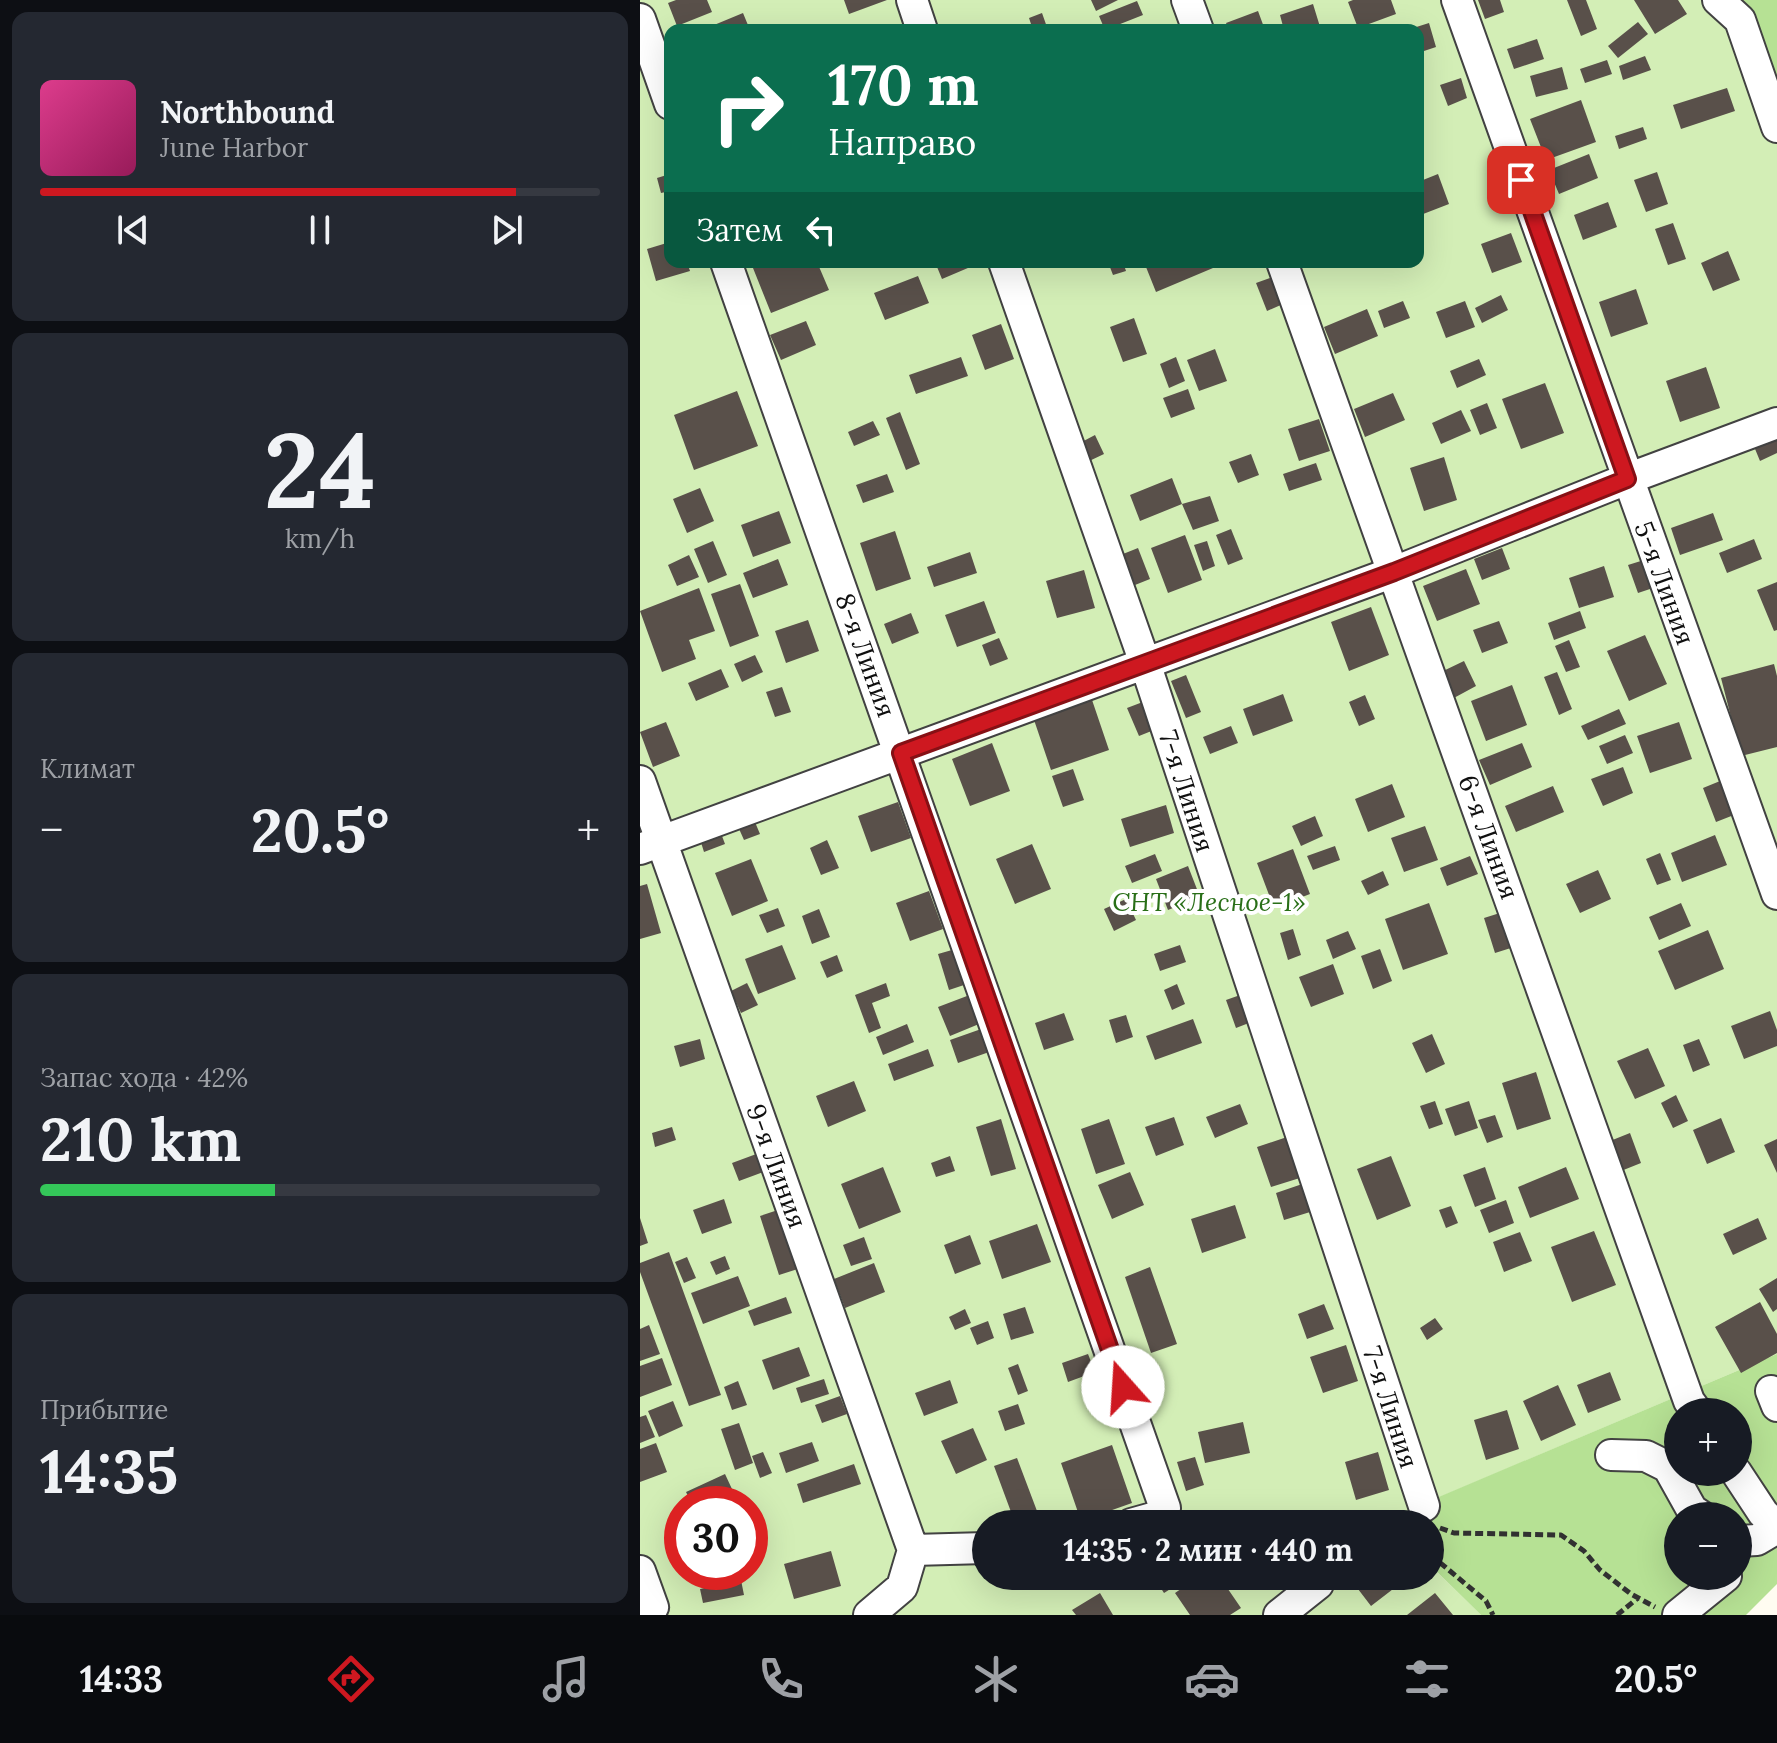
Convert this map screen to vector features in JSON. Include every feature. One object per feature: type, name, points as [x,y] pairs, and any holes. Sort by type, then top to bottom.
[{"type":"street","points":[[912,0],[920,24]]},
{"type":"street","points":[[1187,0],[1196,24]]},
{"type":"street","name":"5-я Линия","points":[[1457,0],[1777,894]]},
{"type":"street","points":[[1718,0],[1740,20],[1777,127]]},
{"type":"street","points":[[640,19],[664,87]]},
{"type":"street","name":"8-я Линия","points":[[728,268],[1164,1510]]},
{"type":"street","name":"7-я Линия","points":[[1006,268],[1145,663],[1424,1506]]},
{"type":"street","name":"6-я Линия","points":[[1284,268],[1688,1398]]},
{"type":"street","points":[[651,845],[1394,572],[1777,423]]},
{"type":"street","name":"9-я Линия","points":[[640,781],[651,845],[913,1550]]},
{"type":"street","points":[[1611,1455],[1646,1456],[1668,1467],[1688,1502]]},
{"type":"street","points":[[1745,1486],[1763,1513],[1757,1539]]},
{"type":"street","points":[[869,1615],[902,1587],[913,1550],[972,1548]]},
{"type":"street","points":[[640,1571],[649,1611]]},
{"type":"street","points":[[1279,1615],[1310,1590]]},
{"type":"street","points":[[1669,1612],[1704,1590]]},
{"type":"path","points":[[1424,1506],[1425,1514],[1443,1531],[1561,1535],[1638,1598],[1669,1612]]},
{"type":"path","points":[[1444,1566],[1486,1601],[1493,1615]]},
{"type":"path","points":[[1617,1615],[1638,1598]]},
{"type":"green space","name":"СНТ «Лесное-1»","points":[[640,0],[1718,0],[1777,127],[1777,1354],[1673,1398],[1664,1398],[1664,1402],[1409,1510],[972,1510],[972,1590],[1444,1590],[1444,1579],[1481,1615],[640,1615]]},
{"type":"green space","points":[[1718,0],[1777,0],[1777,127]]},
{"type":"green space","points":[[1777,1354],[1777,1584],[1746,1615],[1481,1615],[1444,1579],[1444,1510],[1408,1510],[1664,1402],[1664,1486],[1752,1486],[1752,1398],[1673,1398]]},
{"type":"building","points":[[707,0],[712,12],[676,24],[668,3]]},
{"type":"building","points":[[844,0],[887,0],[849,14]]},
{"type":"building","points":[[1091,0],[1118,0],[1096,11]]},
{"type":"building","points":[[1391,0],[1396,14],[1369,24],[1356,24],[1348,2]]},
{"type":"building","points":[[1478,0],[1500,0],[1504,12],[1485,19]]},
{"type":"building","points":[[1567,0],[1586,0],[1597,29],[1581,36]]},
{"type":"building","points":[[1634,0],[1678,0],[1687,14],[1655,34]]},
{"type":"building","points":[[1137,1],[1143,15],[1120,24],[1102,24],[1099,16]]},
{"type":"building","points":[[1313,4],[1319,24],[1282,24],[1280,15]]},
{"type":"building","points":[[1258,11],[1263,24],[1226,24]]},
{"type":"building","points":[[743,13],[748,24],[716,24]]},
{"type":"building","points":[[1042,13],[1046,24],[1031,24],[1029,18]]},
{"type":"building","points":[[1638,22],[1648,34],[1618,58],[1608,46]]},
{"type":"building","points":[[1429,23],[1436,47],[1424,51],[1424,25]]},
{"type":"building","points":[[1537,39],[1544,59],[1514,69],[1507,49]]},
{"type":"building","points":[[1645,56],[1651,70],[1623,80],[1619,66]]},
{"type":"building","points":[[1607,60],[1612,74],[1585,83],[1580,69]]},
{"type":"building","points":[[1562,67],[1568,89],[1536,97],[1530,76]]},
{"type":"building","points":[[1461,78],[1467,98],[1448,106],[1440,85]]},
{"type":"building","points":[[1727,88],[1735,111],[1681,129],[1673,105]]},
{"type":"building","points":[[1581,100],[1596,142],[1546,160],[1530,119]]},
{"type":"building","points":[[1643,127],[1647,139],[1619,149],[1615,136]]},
{"type":"building","points":[[1589,154],[1598,178],[1559,194],[1549,170]]},
{"type":"building","points":[[1657,172],[1668,204],[1646,212],[1634,180]]},
{"type":"building","points":[[1438,174],[1449,204],[1424,214],[1424,180]]},
{"type":"building","points":[[664,176],[664,192],[661,193],[657,178]]},
{"type":"building","points":[[1608,202],[1617,227],[1583,240],[1574,215]]},
{"type":"building","points":[[1673,223],[1686,259],[1668,265],[1655,229]]},
{"type":"building","points":[[1511,233],[1522,262],[1492,273],[1481,244]]},
{"type":"building","points":[[664,244],[664,268],[689,268],[690,271],[656,281],[647,249]]},
{"type":"building","points":[[1728,251],[1740,280],[1713,291],[1701,263]]},
{"type":"building","points":[[753,268],[820,268],[829,290],[771,313]]},
{"type":"building","points":[[937,268],[968,268],[942,279]]},
{"type":"building","points":[[1110,268],[1125,268],[1126,271],[1113,275]]},
{"type":"building","points":[[1146,268],[1213,268],[1156,292]]},
{"type":"building","points":[[918,276],[929,303],[885,320],[874,293]]},
{"type":"building","points":[[1273,277],[1283,304],[1267,311],[1256,283]]},
{"type":"building","points":[[1636,289],[1648,324],[1611,337],[1599,302]]},
{"type":"building","points":[[1501,295],[1508,310],[1482,323],[1475,308]]},
{"type":"building","points":[[1403,301],[1410,318],[1384,328],[1378,311]]},
{"type":"building","points":[[1465,301],[1475,327],[1446,338],[1436,312]]},
{"type":"building","points":[[1367,309],[1378,336],[1335,354],[1324,327]]},
{"type":"building","points":[[1134,318],[1147,354],[1123,362],[1110,327]]},
{"type":"building","points":[[806,321],[816,345],[781,360],[770,335]]},
{"type":"building","points":[[1001,324],[1014,359],[985,370],[972,335]]},
{"type":"building","points":[[1215,349],[1227,381],[1199,391],[1187,360]]},
{"type":"building","points":[[961,357],[968,376],[916,394],[909,375]]},
{"type":"building","points":[[1176,357],[1185,381],[1169,388],[1160,364]]},
{"type":"building","points":[[1479,359],[1486,375],[1457,388],[1450,371]]},
{"type":"building","points":[[1706,367],[1720,408],[1680,422],[1666,381]]},
{"type":"building","points":[[1545,383],[1564,433],[1521,449],[1502,399]]},
{"type":"building","points":[[1188,389],[1195,409],[1171,418],[1163,398]]},
{"type":"building","points":[[737,391],[758,446],[694,470],[674,415]]},
{"type":"building","points":[[1393,393],[1405,420],[1365,437],[1354,409]]},
{"type":"building","points":[[1487,403],[1497,428],[1480,435],[1470,410]]},
{"type":"building","points":[[1461,410],[1471,431],[1441,444],[1432,423]]},
{"type":"building","points":[[900,412],[920,464],[906,470],[886,418]]},
{"type":"building","points":[[1319,419],[1330,451],[1299,461],[1288,429]]},
{"type":"building","points":[[873,421],[880,435],[854,446],[848,432]]},
{"type":"building","points":[[1777,434],[1777,453],[1760,461],[1753,444]]},
{"type":"building","points":[[1095,435],[1104,454],[1085,463],[1076,445]]},
{"type":"building","points":[[1251,454],[1259,475],[1238,483],[1229,462]]},
{"type":"building","points":[[1444,457],[1457,500],[1424,511],[1410,468]]},
{"type":"building","points":[[1316,463],[1322,480],[1289,491],[1283,474]]},
{"type":"building","points":[[887,474],[894,492],[863,503],[856,485]]},
{"type":"building","points":[[1172,478],[1182,504],[1140,521],[1130,495]]},
{"type":"building","points":[[700,488],[714,521],[687,533],[673,499]]},
{"type":"building","points":[[1210,496],[1219,521],[1193,530],[1182,504]]},
{"type":"building","points":[[779,511],[791,543],[753,557],[741,525]]},
{"type":"building","points":[[1713,513],[1723,540],[1680,555],[1671,528]]},
{"type":"building","points":[[1231,529],[1243,559],[1228,565],[1216,535]]},
{"type":"building","points":[[895,531],[911,579],[876,591],[860,543]]},
{"type":"building","points":[[1185,535],[1202,580],[1168,593],[1151,548]]},
{"type":"building","points":[[1754,539],[1762,559],[1727,573],[1719,553]]},
{"type":"building","points":[[713,541],[727,575],[708,583],[694,549]]},
{"type":"building","points":[[1207,541],[1215,566],[1203,571],[1194,545]]},
{"type":"building","points":[[1138,548],[1150,579],[1130,587],[1118,556]]},
{"type":"building","points":[[1502,548],[1510,569],[1482,580],[1474,559]]},
{"type":"building","points":[[970,552],[977,573],[934,587],[927,567]]},
{"type":"building","points":[[689,555],[699,577],[677,586],[668,565]]},
{"type":"building","points":[[778,559],[788,585],[753,598],[743,573]]},
{"type":"building","points":[[1644,560],[1653,588],[1638,593],[1628,565]]},
{"type":"building","points":[[1604,566],[1614,597],[1579,608],[1569,578]]},
{"type":"building","points":[[1466,569],[1480,604],[1437,621],[1423,586]]},
{"type":"building","points":[[1084,570],[1095,608],[1057,618],[1046,581]]},
{"type":"building","points":[[1777,582],[1777,630],[1774,631],[1757,590]]},
{"type":"building","points":[[740,584],[759,636],[730,647],[711,594]]},
{"type":"building","points":[[699,588],[715,631],[689,640],[696,659],[662,672],[640,611]]},
{"type":"building","points":[[984,601],[996,633],[957,647],[945,615]]},
{"type":"building","points":[[1371,607],[1389,655],[1349,671],[1331,622]]},
{"type":"building","points":[[1580,611],[1586,628],[1554,640],[1548,623]]},
{"type":"building","points":[[911,613],[919,633],[892,644],[884,624]]},
{"type":"building","points":[[808,620],[819,651],[786,663],[775,631]]},
{"type":"building","points":[[1499,621],[1508,643],[1482,653],[1473,630]]},
{"type":"building","points":[[1645,635],[1667,684],[1629,701],[1607,651]]},
{"type":"building","points":[[999,638],[1008,659],[990,666],[982,645]]},
{"type":"building","points":[[1569,640],[1580,667],[1566,672],[1555,646]]},
{"type":"building","points":[[755,655],[763,672],[742,682],[734,664]]},
{"type":"building","points":[[1464,661],[1476,686],[1452,699],[1439,673]]},
{"type":"building","points":[[1774,664],[1777,676],[1777,747],[1741,756],[1721,678]]},
{"type":"building","points":[[721,669],[729,687],[696,701],[688,683]]},
{"type":"building","points":[[1557,672],[1572,709],[1559,715],[1544,677]]},
{"type":"building","points":[[1186,675],[1201,712],[1186,718],[1171,681]]},
{"type":"building","points":[[1512,685],[1527,725],[1486,741],[1471,701]]},
{"type":"building","points":[[782,687],[791,712],[775,717],[766,692]]},
{"type":"building","points":[[1090,694],[1109,750],[1051,770],[1032,714]]},
{"type":"building","points":[[1283,694],[1293,721],[1253,736],[1243,709]]},
{"type":"building","points":[[1365,695],[1375,719],[1359,726],[1349,702]]},
{"type":"building","points":[[1148,700],[1159,728],[1139,736],[1127,708]]},
{"type":"building","points":[[1619,709],[1626,724],[1588,740],[1581,726]]},
{"type":"building","points":[[666,722],[680,756],[653,767],[640,732]]},
{"type":"building","points":[[1679,722],[1692,759],[1650,773],[1637,736]]},
{"type":"building","points":[[1231,726],[1238,743],[1210,754],[1203,737]]},
{"type":"building","points":[[1625,735],[1633,753],[1607,764],[1599,746]]},
{"type":"building","points":[[992,743],[1010,791],[970,806],[952,759]]},
{"type":"building","points":[[1522,743],[1532,767],[1490,785],[1479,760]]},
{"type":"building","points":[[1623,767],[1633,793],[1603,806],[1591,779]]},
{"type":"building","points":[[1073,769],[1084,800],[1063,807],[1052,776]]},
{"type":"building","points":[[1725,779],[1739,813],[1716,822],[1703,788]]},
{"type":"building","points":[[1392,784],[1405,817],[1368,832],[1355,799]]},
{"type":"building","points":[[1553,786],[1564,812],[1516,832],[1505,806]]},
{"type":"building","points":[[898,802],[911,838],[871,852],[858,816]]},
{"type":"building","points":[[1166,805],[1174,833],[1130,847],[1121,819]]},
{"type":"building","points":[[752,815],[760,834],[744,840],[736,822]]},
{"type":"building","points":[[1315,816],[1323,836],[1301,846],[1292,826]]},
{"type":"building","points":[[1425,826],[1438,860],[1404,872],[1391,838]]},
{"type":"building","points":[[719,828],[725,844],[704,852],[699,836]]},
{"type":"building","points":[[1715,835],[1727,865],[1682,882],[1671,853]]},
{"type":"building","points":[[827,840],[839,868],[821,875],[810,848]]},
{"type":"building","points":[[1032,844],[1051,889],[1015,904],[996,859]]},
{"type":"building","points":[[1335,846],[1340,860],[1313,870],[1307,856]]},
{"type":"building","points":[[1293,849],[1310,894],[1274,908],[1257,863]]},
{"type":"building","points":[[1660,853],[1671,880],[1657,885],[1646,859]]},
{"type":"building","points":[[1155,854],[1162,871],[1132,883],[1125,866]]},
{"type":"building","points":[[1470,856],[1478,874],[1447,886],[1440,868]]},
{"type":"building","points":[[751,859],[768,901],[732,916],[715,873]]},
{"type":"building","points":[[1188,866],[1200,897],[1168,910],[1156,879]]},
{"type":"building","points":[[1598,870],[1611,899],[1580,913],[1566,884]]},
{"type":"building","points":[[1383,871],[1389,885],[1368,895],[1361,881]]},
{"type":"building","points":[[647,884],[661,933],[640,939],[640,886]]},
{"type":"building","points":[[929,891],[943,929],[910,941],[896,903]]},
{"type":"building","points":[[1126,899],[1136,920],[1114,931],[1104,909]]},
{"type":"building","points":[[1429,903],[1448,954],[1403,970],[1385,919]]},
{"type":"building","points":[[1681,903],[1691,926],[1659,940],[1649,917]]},
{"type":"building","points":[[778,908],[785,926],[767,933],[759,915]]},
{"type":"building","points":[[819,909],[830,937],[812,944],[802,916]]},
{"type":"building","points":[[1503,912],[1514,947],[1495,953],[1484,918]]},
{"type":"building","points":[[1293,929],[1301,955],[1288,960],[1280,933]]},
{"type":"building","points":[[1708,930],[1724,969],[1675,990],[1658,951]]},
{"type":"building","points":[[1348,931],[1356,949],[1333,959],[1326,940]]},
{"type":"building","points":[[782,945],[796,979],[758,994],[745,959]]},
{"type":"building","points":[[1180,945],[1186,962],[1160,971],[1154,954]]},
{"type":"building","points":[[959,948],[970,983],[949,990],[938,954]]},
{"type":"building","points":[[1380,949],[1392,981],[1373,989],[1361,956]]},
{"type":"building","points":[[837,955],[843,971],[827,978],[820,962]]},
{"type":"building","points":[[1333,964],[1344,994],[1311,1007],[1299,977]]},
{"type":"building","points":[[747,983],[758,1005],[741,1013],[731,991]]},
{"type":"building","points":[[886,983],[890,996],[872,1003],[881,1028],[869,1033],[855,995]]},
{"type":"building","points":[[1177,984],[1185,1004],[1172,1010],[1164,990]]},
{"type":"building","points":[[1243,994],[1254,1021],[1236,1028],[1226,1000]]},
{"type":"building","points":[[967,996],[979,1024],[950,1036],[938,1007]]},
{"type":"building","points":[[1770,1011],[1777,1030],[1777,1046],[1744,1059],[1731,1026]]},
{"type":"building","points":[[1064,1013],[1074,1040],[1044,1050],[1035,1023]]},
{"type":"building","points":[[1126,1015],[1133,1037],[1116,1043],[1109,1020]]},
{"type":"building","points":[[1193,1019],[1202,1043],[1155,1060],[1146,1036]]},
{"type":"building","points":[[907,1024],[914,1042],[883,1055],[876,1037]]},
{"type":"building","points":[[984,1028],[992,1051],[958,1063],[950,1040]]},
{"type":"building","points":[[1432,1034],[1445,1064],[1426,1073],[1412,1043]]},
{"type":"building","points":[[700,1039],[705,1059],[680,1067],[674,1046]]},
{"type":"building","points":[[1699,1039],[1710,1065],[1693,1072],[1683,1045]]},
{"type":"building","points":[[1648,1048],[1665,1086],[1635,1099],[1617,1061]]},
{"type":"building","points":[[928,1049],[934,1066],[894,1081],[888,1064]]},
{"type":"building","points":[[1536,1072],[1551,1119],[1517,1130],[1502,1083]]},
{"type":"building","points":[[854,1081],[866,1111],[828,1127],[816,1096]]},
{"type":"building","points":[[1676,1095],[1688,1121],[1673,1128],[1661,1103]]},
{"type":"building","points":[[1435,1101],[1443,1124],[1429,1129],[1420,1106]]},
{"type":"building","points":[[1469,1101],[1478,1128],[1455,1136],[1445,1109]]},
{"type":"building","points":[[1240,1104],[1248,1124],[1215,1138],[1206,1117]]},
{"type":"building","points":[[1495,1115],[1503,1137],[1487,1143],[1478,1120]]},
{"type":"building","points":[[1174,1117],[1184,1145],[1156,1156],[1145,1127]]},
{"type":"building","points":[[1721,1118],[1735,1152],[1707,1164],[1693,1130]]},
{"type":"building","points":[[1001,1119],[1016,1169],[991,1176],[976,1127]]},
{"type":"building","points":[[1109,1119],[1125,1164],[1096,1174],[1081,1129]]},
{"type":"building","points":[[672,1127],[676,1140],[655,1147],[652,1133]]},
{"type":"building","points":[[1630,1133],[1641,1163],[1621,1171],[1610,1141]]},
{"type":"building","points":[[1290,1136],[1303,1177],[1271,1187],[1257,1147]]},
{"type":"building","points":[[1777,1139],[1777,1173],[1764,1145]]},
{"type":"building","points":[[759,1153],[766,1171],[739,1181],[732,1163]]},
{"type":"building","points":[[950,1156],[955,1171],[936,1177],[931,1163]]},
{"type":"building","points":[[1391,1156],[1411,1206],[1377,1220],[1357,1169]]},
{"type":"building","points":[[883,1167],[901,1212],[859,1229],[841,1184]]},
{"type":"building","points":[[1485,1167],[1496,1199],[1475,1207],[1463,1175]]},
{"type":"building","points":[[1566,1167],[1579,1199],[1530,1218],[1518,1187]]},
{"type":"building","points":[[1130,1172],[1144,1205],[1112,1219],[1098,1185]]},
{"type":"building","points":[[1311,1181],[1320,1209],[1284,1220],[1276,1193]]},
{"type":"building","points":[[724,1199],[732,1223],[702,1234],[693,1210]]},
{"type":"building","points":[[1506,1200],[1514,1223],[1489,1233],[1480,1210]]},
{"type":"building","points":[[1235,1205],[1246,1238],[1202,1253],[1191,1219]]},
{"type":"building","points":[[1451,1206],[1458,1223],[1446,1228],[1439,1210]]},
{"type":"building","points":[[784,1208],[804,1267],[779,1275],[760,1216]]},
{"type":"building","points":[[640,1218],[648,1243],[640,1246]]},
{"type":"building","points":[[1758,1218],[1767,1239],[1733,1255],[1723,1234]]},
{"type":"building","points":[[1037,1224],[1051,1262],[1002,1279],[989,1241]]},
{"type":"building","points":[[1594,1231],[1616,1285],[1572,1302],[1551,1247]]},
{"type":"building","points":[[1520,1232],[1532,1261],[1504,1272],[1493,1242]]},
{"type":"building","points":[[970,1235],[981,1264],[955,1274],[944,1245]]},
{"type":"building","points":[[864,1237],[872,1259],[851,1266],[843,1245]]},
{"type":"building","points":[[669,1252],[721,1395],[689,1406],[640,1272],[640,1263]]},
{"type":"building","points":[[725,1256],[730,1269],[716,1275],[710,1262]]},
{"type":"building","points":[[687,1257],[696,1278],[684,1283],[675,1262]]},
{"type":"building","points":[[874,1263],[885,1292],[845,1308],[834,1279]]},
{"type":"building","points":[[1150,1267],[1177,1344],[1151,1353],[1125,1277]]},
{"type":"building","points":[[738,1276],[750,1306],[703,1324],[691,1293]]},
{"type":"building","points":[[1777,1278],[1777,1309],[1773,1312],[1759,1289]]},
{"type":"building","points":[[786,1297],[792,1313],[754,1326],[748,1311]]},
{"type":"building","points":[[1760,1302],[1777,1334],[1777,1353],[1741,1373],[1715,1327]]},
{"type":"building","points":[[1324,1304],[1334,1329],[1307,1339],[1298,1314]]},
{"type":"building","points":[[1025,1307],[1034,1333],[1011,1340],[1003,1314]]},
{"type":"building","points":[[965,1309],[971,1323],[955,1330],[949,1317]]},
{"type":"building","points":[[1435,1318],[1443,1329],[1427,1340],[1420,1328]]},
{"type":"building","points":[[988,1321],[994,1338],[977,1345],[970,1328]]},
{"type":"building","points":[[649,1325],[660,1354],[640,1361],[640,1329]]},
{"type":"building","points":[[1346,1345],[1358,1381],[1323,1393],[1310,1357]]},
{"type":"building","points":[[799,1347],[810,1376],[773,1390],[762,1360]]},
{"type":"building","points":[[1088,1354],[1095,1372],[1068,1382],[1062,1363]]},
{"type":"building","points":[[662,1358],[672,1385],[640,1397],[640,1366]]},
{"type":"building","points":[[1018,1364],[1028,1391],[1018,1395],[1008,1368]]},
{"type":"building","points":[[1610,1372],[1621,1400],[1588,1413],[1577,1385]]},
{"type":"building","points":[[824,1379],[829,1394],[801,1403],[796,1388]]},
{"type":"building","points":[[950,1380],[958,1403],[924,1416],[915,1393]]},
{"type":"building","points":[[738,1381],[747,1405],[732,1410],[724,1387]]},
{"type":"building","points":[[1558,1385],[1576,1425],[1541,1441],[1523,1401]]},
{"type":"building","points":[[840,1396],[847,1414],[822,1423],[815,1405]]},
{"type":"building","points":[[673,1401],[683,1426],[659,1437],[648,1411]]},
{"type":"building","points":[[1018,1404],[1025,1424],[1005,1431],[998,1411]]},
{"type":"building","points":[[1507,1410],[1519,1449],[1486,1460],[1474,1420]]},
{"type":"building","points":[[646,1415],[655,1437],[640,1443],[640,1417]]},
{"type":"building","points":[[1243,1422],[1250,1453],[1205,1463],[1198,1432]]},
{"type":"building","points":[[739,1423],[753,1463],[735,1470],[721,1429]]},
{"type":"building","points":[[973,1428],[987,1460],[956,1474],[941,1441]]},
{"type":"building","points":[[812,1442],[819,1461],[786,1473],[779,1453]]},
{"type":"building","points":[[656,1443],[667,1472],[640,1482],[640,1449]]},
{"type":"building","points":[[1112,1445],[1132,1503],[1112,1510],[1077,1510],[1061,1463]]},
{"type":"building","points":[[763,1452],[772,1473],[760,1478],[752,1456]]},
{"type":"building","points":[[1378,1452],[1389,1490],[1356,1500],[1345,1462]]},
{"type":"building","points":[[1195,1457],[1204,1485],[1186,1491],[1177,1462]]},
{"type":"building","points":[[1017,1458],[1037,1510],[1010,1510],[994,1466]]},
{"type":"building","points":[[854,1464],[861,1484],[803,1503],[797,1484]]},
{"type":"building","points":[[725,1474],[731,1486],[699,1486]]},
{"type":"building","points":[[831,1551],[841,1586],[794,1599],[784,1564]]},
{"type":"building","points":[[700,1590],[743,1590],[744,1595],[703,1603]]},
{"type":"building","points":[[1179,1590],[1229,1590],[1241,1608],[1230,1615],[1190,1615],[1175,1593]]},
{"type":"building","points":[[1359,1590],[1392,1590],[1371,1606]]},
{"type":"building","points":[[1100,1593],[1113,1615],[1076,1615],[1072,1610]]},
{"type":"building","points":[[1435,1593],[1453,1615],[1407,1615]]},
{"type":"route","points":[[1123,1387],[901,753],[1394,572],[1627,479],[1521,180]]}]
